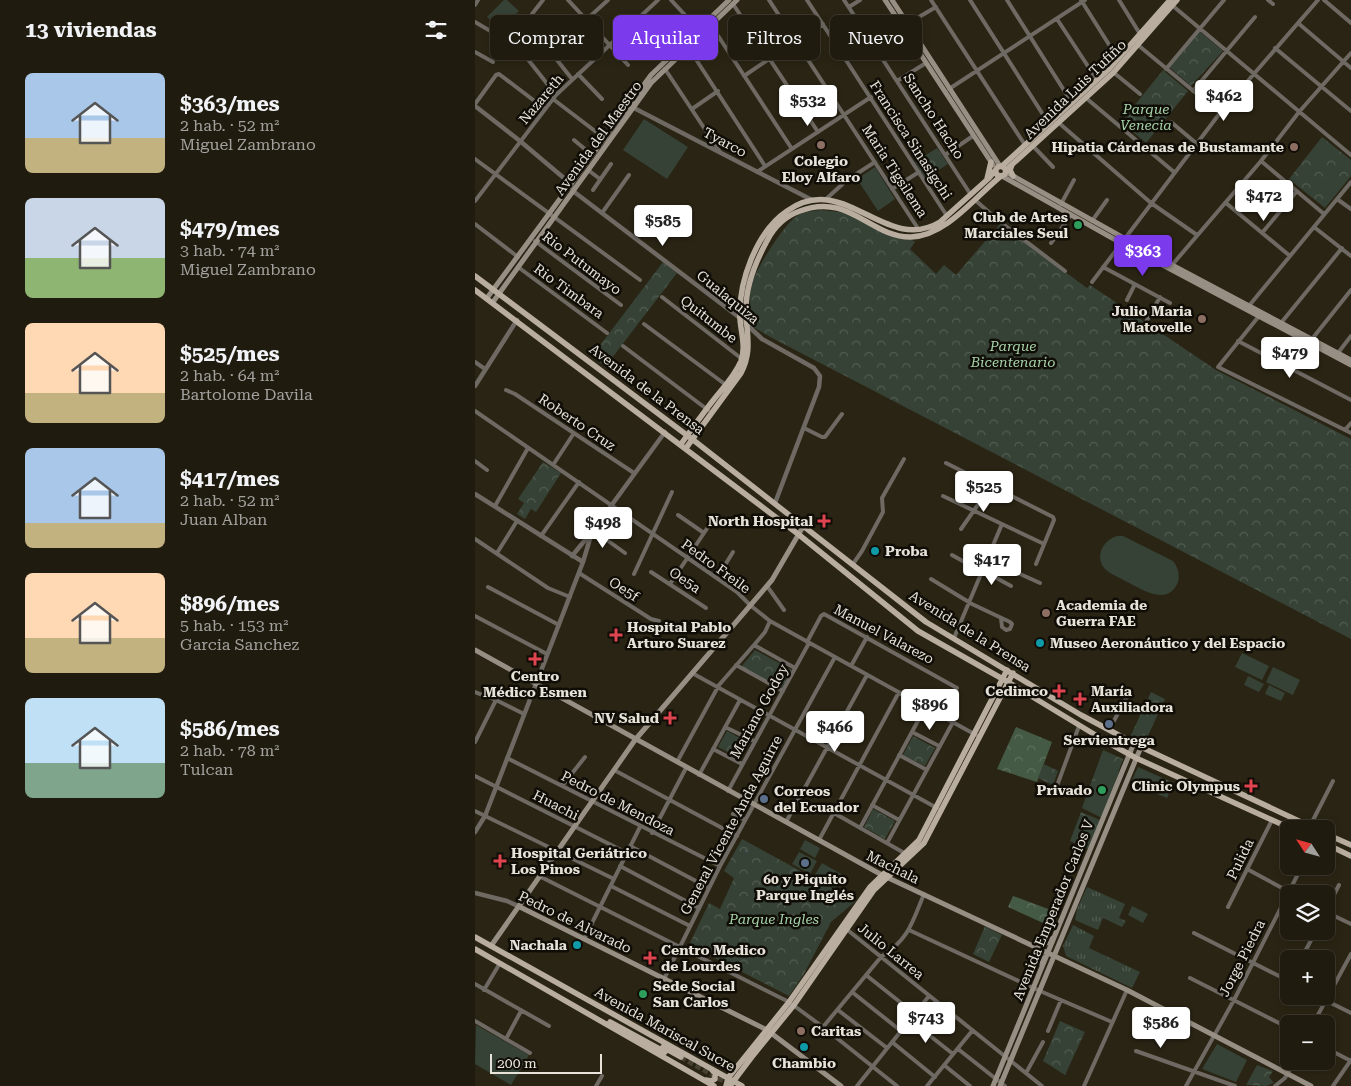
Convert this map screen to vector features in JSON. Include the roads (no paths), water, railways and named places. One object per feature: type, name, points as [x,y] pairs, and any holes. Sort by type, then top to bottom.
[{"type":"main road","points":[[885,0],[973,136],[991,162],[1001,171],[1071,215],[1351,360]]},
{"type":"main road","points":[[892,0],[901,15]]},
{"type":"main road","name":"Avenida Luis Tufiño","points":[[683,446],[741,372],[747,359],[748,326],[744,295],[767,240],[777,226],[792,214],[808,208],[821,206],[861,214],[893,227],[913,231],[933,226],[960,208],[1001,171],[1025,145],[1059,123],[1086,98],[1138,45],[1169,2],[1177,0]]},
{"type":"main road","name":"Avenida del Maestro","points":[[718,15],[733,1]]},
{"type":"main road","name":"Avenida Luis Tufiño","points":[[973,197],[986,181],[1012,164],[1033,146],[1049,124],[1097,80],[1111,71],[1118,59],[1157,20]]},
{"type":"main road","points":[[922,47],[1001,171],[1092,221],[1122,241],[1172,265],[1259,316],[1351,365]]},
{"type":"main road","name":"Avenida del Maestro","points":[[496,292],[531,238],[573,191],[588,170],[606,140],[651,75],[668,60]]},
{"type":"main road","name":"Avenida del Maestro","points":[[642,90],[672,60]]},
{"type":"main road","name":"Avenida del Maestro","points":[[490,300],[518,267],[536,242],[571,184],[592,155],[606,140]]},
{"type":"main road","points":[[986,181],[991,162]]},
{"type":"main road","points":[[1012,164],[1013,176]]},
{"type":"main road","name":"Avenida Luis Tufiño","points":[[728,387],[742,359],[740,318],[745,277],[768,229],[777,218],[788,210],[812,200],[825,200],[838,202],[899,236],[911,237],[934,232],[949,222],[960,208]]},
{"type":"main road","name":"Avenida de la Prensa","points":[[475,276],[690,437],[804,525],[913,613],[1081,716],[1141,747],[1297,820]]},
{"type":"main road","name":"Avenida de la Prensa","points":[[475,290],[799,534],[918,631],[1136,758],[1280,824]]},
{"type":"main road","points":[[491,946],[635,740],[767,586],[804,525]]},
{"type":"main road","name":"Machala","points":[[475,650],[635,740],[885,876],[1127,990],[1311,1086]]},
{"type":"main road","points":[[885,876],[924,843],[976,735],[1010,672]]},
{"type":"main road","name":"Avenida Emperador Carlos V","points":[[993,1086],[1134,743]]},
{"type":"main road","name":"Avenida Emperador Carlos V","points":[[1002,1085],[1141,747]]},
{"type":"main road","points":[[729,1083],[791,1004],[874,890],[919,840],[939,809]]},
{"type":"main road","points":[[1335,838],[1351,845]]},
{"type":"main road","points":[[1335,848],[1351,856]]},
{"type":"main road","name":"Pedro de Alvarado","points":[[519,907],[769,1031],[841,1086]]},
{"type":"main road","points":[[1031,945],[1045,944],[1055,936]]},
{"type":"main road","name":"Avenida Mariscal Sucre","points":[[475,937],[712,1070],[729,1083],[742,1086]]},
{"type":"main road","points":[[1060,943],[1060,953],[1066,961]]},
{"type":"main road","points":[[1031,945],[1040,952],[1043,966]]},
{"type":"main road","name":"Avenida Mariscal Sucre","points":[[475,949],[714,1086]]},
{"type":"main road","name":"Avenida Mariscal Sucre","points":[[572,1004],[582,1007],[680,1059],[602,1013],[575,994]]},
{"type":"main road","points":[[701,1079],[713,1081],[715,1075],[712,1070]]},
{"type":"street","points":[[475,5],[478,0]]},
{"type":"street","points":[[543,0],[532,14],[531,27],[572,79]]},
{"type":"street","points":[[568,0],[582,15]]},
{"type":"street","points":[[592,15],[608,0]]},
{"type":"street","name":"Nazareth","points":[[642,15],[658,0]]},
{"type":"street","points":[[671,0],[685,15]]},
{"type":"street","name":"Maria Tigsilema","points":[[769,0],[779,15]]},
{"type":"street","name":"Francisca Sinasigchi","points":[[807,0],[947,216]]},
{"type":"street","name":"Sancho Hacho","points":[[844,0],[973,197],[999,221],[1065,271]]},
{"type":"street","points":[[849,7],[860,0]]},
{"type":"street","points":[[931,0],[1025,145]]},
{"type":"street","points":[[970,0],[1049,124]]},
{"type":"street","points":[[1007,0],[1072,103]]},
{"type":"street","points":[[1119,0],[1140,35]]},
{"type":"street","points":[[1166,68],[1224,0]]},
{"type":"street","points":[[1268,0],[1273,4]]},
{"type":"street","points":[[1092,282],[1219,113],[1318,0]]},
{"type":"street","points":[[1324,0],[1351,23]]},
{"type":"street","points":[[733,1],[742,15]]},
{"type":"street","points":[[949,89],[1083,1],[1118,59]]},
{"type":"street","points":[[1169,2],[1351,155]]},
{"type":"street","points":[[922,15],[936,7]]},
{"type":"street","points":[[1193,91],[1255,17]]},
{"type":"street","points":[[1057,19],[1097,80]]},
{"type":"street","points":[[475,22],[519,48],[555,97],[606,140]]},
{"type":"street","points":[[1298,23],[1351,68]]},
{"type":"street","points":[[718,36],[792,149]]},
{"type":"street","points":[[603,38],[627,65]]},
{"type":"street","name":"Nazareth","points":[[475,201],[555,97],[613,41]]},
{"type":"street","points":[[1138,45],[1219,113]]},
{"type":"street","points":[[1275,48],[1351,111]]},
{"type":"street","points":[[475,52],[493,62]]},
{"type":"street","points":[[1172,265],[1261,161],[1299,112],[1351,53]]},
{"type":"street","points":[[697,60],[765,166]]},
{"type":"street","points":[[744,76],[766,60]]},
{"type":"street","points":[[770,60],[818,132]]},
{"type":"street","name":"Maria Tigsilema","points":[[809,60],[919,230]]},
{"type":"street","points":[[897,81],[926,63]]},
{"type":"street","points":[[665,69],[720,152]]},
{"type":"street","points":[[1111,71],[1140,94]]},
{"type":"street","points":[[545,109],[497,74],[475,105],[571,184],[573,191]]},
{"type":"street","points":[[578,74],[602,99]]},
{"type":"street","points":[[692,109],[718,91]]},
{"type":"street","points":[[757,172],[871,97]]},
{"type":"street","points":[[1086,98],[1174,172]]},
{"type":"street","name":"Tyarco","points":[[630,106],[812,200]]},
{"type":"street","points":[[1171,122],[1196,143]]},
{"type":"street","points":[[1059,123],[1151,202],[1197,235]]},
{"type":"street","points":[[945,155],[973,136]]},
{"type":"street","points":[[574,140],[592,155]]},
{"type":"street","points":[[1033,146],[1053,167]]},
{"type":"street","points":[[475,159],[640,280]]},
{"type":"street","points":[[1261,161],[1325,214]]},
{"type":"street","points":[[825,200],[847,180],[875,162]]},
{"type":"street","points":[[593,190],[611,164]]},
{"type":"street","points":[[588,170],[600,179]]},
{"type":"street","points":[[892,189],[919,172]]},
{"type":"street","points":[[602,213],[629,175]]},
{"type":"street","points":[[1061,204],[1074,180]]},
{"type":"street","points":[[1248,308],[1351,182]]},
{"type":"street","name":"Gualaquiza","points":[[573,191],[740,318],[762,339],[812,367],[819,374],[819,387],[775,503]]},
{"type":"street","points":[[1262,232],[1297,191]]},
{"type":"street","points":[[1337,199],[1351,209]]},
{"type":"street","points":[[1092,221],[1107,200]]},
{"type":"street","points":[[1225,203],[1290,256]]},
{"type":"street","points":[[1051,243],[1071,215]]},
{"type":"street","points":[[475,224],[518,256]]},
{"type":"street","points":[[1314,227],[1351,256]]},
{"type":"street","name":"Rio Putumayo","points":[[531,238],[621,305]]},
{"type":"street","points":[[1281,323],[1342,248]]},
{"type":"street","name":"Rio Timbara","points":[[518,267],[607,333]]},
{"type":"street","points":[[1103,267],[1171,303]]},
{"type":"street","points":[[1127,300],[1135,284]]},
{"type":"street","points":[[1312,339],[1351,290]]},
{"type":"street","name":"Quitumbe","points":[[662,297],[742,359]]},
{"type":"street","points":[[1146,322],[1160,297]]},
{"type":"street","points":[[1345,299],[1351,302]]},
{"type":"street","points":[[1259,316],[1219,364],[1219,368],[1351,433]]},
{"type":"street","points":[[475,386],[517,320]]},
{"type":"street","points":[[645,324],[728,387]]},
{"type":"street","points":[[1338,353],[1351,336]]},
{"type":"street","points":[[1238,341],[1351,400]]},
{"type":"street","points":[[623,346],[709,411]]},
{"type":"street","points":[[475,362],[485,370]]},
{"type":"street","name":"Roberto Cruz","points":[[506,390],[515,394],[634,473]]},
{"type":"street","name":"Pedro Freile","points":[[475,411],[737,592],[750,606],[770,621],[976,735]]},
{"type":"street","points":[[804,428],[825,437],[842,414]]},
{"type":"street","points":[[1345,430],[1351,423]]},
{"type":"street","points":[[573,556],[665,432]]},
{"type":"street","points":[[553,465],[574,433]]},
{"type":"street","points":[[495,506],[528,448]]},
{"type":"street","points":[[853,564],[883,512],[882,498],[904,459]]},
{"type":"street","points":[[475,461],[487,470]]},
{"type":"street","points":[[945,463],[1053,517],[1054,520],[1036,564]]},
{"type":"street","points":[[541,536],[579,482]]},
{"type":"street","points":[[961,529],[991,486]]},
{"type":"street","points":[[634,574],[672,492]]},
{"type":"street","points":[[475,494],[583,562]]},
{"type":"street","points":[[943,496],[1044,544]]},
{"type":"street","points":[[678,515],[704,533]]},
{"type":"street","points":[[497,553],[517,521]]},
{"type":"street","points":[[670,584],[710,524]]},
{"type":"street","points":[[954,638],[1001,524]]},
{"type":"street","points":[[592,531],[625,553]]},
{"type":"street","points":[[475,832],[485,816],[579,573],[592,531]]},
{"type":"street","points":[[475,538],[548,588],[569,597]]},
{"type":"street","points":[[717,578],[733,552]]},
{"type":"street","points":[[952,555],[1011,586]]},
{"type":"street","points":[[987,560],[1039,583]]},
{"type":"street","name":"Oe5a","points":[[651,572],[706,608]]},
{"type":"street","name":"Oe5f","points":[[579,573],[651,619],[659,621]]},
{"type":"street","points":[[931,579],[969,602],[1001,618]]},
{"type":"street","points":[[767,586],[784,610]]},
{"type":"street","points":[[488,587],[559,625]]},
{"type":"street","name":"Manuel Valarezo","points":[[823,614],[957,688],[943,716]]},
{"type":"street","name":"Mariano Godoy","points":[[728,791],[823,614]]},
{"type":"street","points":[[475,616],[547,654]]},
{"type":"street","points":[[677,762],[717,688],[765,632],[770,621]]},
{"type":"street","points":[[851,666],[867,637]]},
{"type":"street","points":[[754,645],[795,668]]},
{"type":"street","name":"General Vicente Anda Aguirre","points":[[664,979],[720,866],[835,657]]},
{"type":"street","points":[[736,665],[783,691]]},
{"type":"street","points":[[692,673],[939,809]]},
{"type":"street","points":[[786,822],[867,675]]},
{"type":"street","points":[[1109,730],[1131,691]]},
{"type":"street","points":[[475,692],[524,714]]},
{"type":"street","points":[[819,840],[899,692]]},
{"type":"street","points":[[475,742],[496,700]]},
{"type":"street","points":[[699,775],[740,700]]},
{"type":"street","points":[[860,828],[925,706]]},
{"type":"street","points":[[887,842],[953,722]]},
{"type":"street","points":[[1054,794],[1079,726]]},
{"type":"street","points":[[725,727],[754,742]]},
{"type":"street","points":[[912,732],[939,746]]},
{"type":"street","points":[[713,749],[742,764]]},
{"type":"street","points":[[899,755],[927,770]]},
{"type":"street","points":[[562,786],[585,757]]},
{"type":"street","name":"Pedro de Mendoza","points":[[507,758],[720,866]]},
{"type":"street","points":[[652,833],[686,768]]},
{"type":"street","points":[[614,770],[737,836]]},
{"type":"street","name":"Huachi","points":[[475,776],[627,853]]},
{"type":"street","points":[[1313,820],[1333,781]]},
{"type":"street","points":[[872,805],[899,820]]},
{"type":"street","points":[[475,811],[614,879]]},
{"type":"street","points":[[834,813],[906,854]]},
{"type":"street","points":[[733,814],[745,820]]},
{"type":"street","name":"Pulida","points":[[1228,907],[1272,820]]},
{"type":"street","points":[[584,939],[640,827]]},
{"type":"street","points":[[630,846],[709,888]]},
{"type":"street","points":[[620,866],[699,908]]},
{"type":"street","points":[[1247,870],[1280,886]]},
{"type":"street","points":[[541,876],[791,1004],[897,1086]]},
{"type":"street","points":[[1335,893],[1339,885]]},
{"type":"street","points":[[611,886],[690,926]]},
{"type":"street","name":"Pedro de Alvarado","points":[[475,893],[507,901],[519,907]]},
{"type":"street","points":[[823,1028],[881,957],[892,950],[904,938],[924,894]]},
{"type":"street","name":"Jorge Piedra","points":[[1186,1086],[1280,909]]},
{"type":"street","points":[[1335,916],[1351,924]]},
{"type":"street","name":"Julio Larrea","points":[[845,928],[1042,1086]]},
{"type":"street","points":[[909,930],[1112,1022]]},
{"type":"street","points":[[1194,933],[1280,976]]},
{"type":"street","points":[[1335,984],[1351,954]]},
{"type":"street","points":[[484,990],[500,963]]},
{"type":"street","points":[[866,976],[915,1014]]},
{"type":"street","points":[[1190,978],[1280,1024]]},
{"type":"street","points":[[475,984],[549,1026]]},
{"type":"street","points":[[1084,1086],[1127,990]]},
{"type":"street","points":[[852,992],[901,1031]]},
{"type":"street","points":[[857,1086],[929,996]]},
{"type":"street","points":[[1048,1031],[1061,1000]]},
{"type":"street","points":[[1334,1005],[1351,1013]]},
{"type":"street","points":[[838,1010],[887,1048]]},
{"type":"street","points":[[506,1039],[521,1011]]},
{"type":"street","points":[[910,1020],[953,1054]]},
{"type":"street","points":[[475,1021],[531,1053]]},
{"type":"street","points":[[930,1085],[935,1076],[972,1031]]},
{"type":"street","points":[[892,1042],[935,1076]]},
{"type":"street","points":[[1026,1073],[1043,1042]]},
{"type":"street","points":[[958,1049],[1002,1085]]},
{"type":"street","points":[[1136,1051],[1235,1086]]},
{"type":"street","points":[[1333,1086],[1351,1060],[1335,1052]]},
{"type":"street","points":[[944,1066],[970,1086]]},
{"type":"street","points":[[1275,1086],[1283,1081],[1289,1070]]},
{"type":"street","points":[[596,1086],[602,1076]]},
{"type":"waterway","points":[[772,875],[776,879]]},
{"type":"waterway","points":[[777,890],[778,894]]},
{"type":"tunnel","points":[[681,1057],[731,1085]]},
{"type":"place","name":"Colegio Eloy Alfaro","points":[[821,145]]},
{"type":"place","name":"Hipatia Cárdenas de Bustamante","points":[[1294,147]]},
{"type":"place","name":"Club de Artes Marciales Seul","points":[[1078,225]]},
{"type":"place","name":"Julio Maria Matovelle","points":[[1202,319]]},
{"type":"place","name":"North Hospital","points":[[824,521]]},
{"type":"place","name":"Proba","points":[[875,551]]},
{"type":"place","name":"Academia de Guerra FAE","points":[[1046,613]]},
{"type":"place","name":"Hospital Pablo Arturo Suarez","points":[[616,635]]},
{"type":"place","name":"Museo Aeronáutico y del Espacio","points":[[1040,643]]},
{"type":"place","name":"Centro Médico Esmen","points":[[535,659]]},
{"type":"place","name":"Cedimco","points":[[1059,691]]},
{"type":"place","name":"María Auxiliadora","points":[[1080,699]]},
{"type":"place","name":"NV Salud","points":[[670,718]]},
{"type":"place","name":"Servientrega","points":[[1109,724]]},
{"type":"place","name":"Clinic Olympus","points":[[1251,786]]},
{"type":"place","name":"Privado","points":[[1102,790]]},
{"type":"place","name":"Correos del Ecuador","points":[[764,799]]},
{"type":"place","name":"Hospital Geriátrico Los Pinos","points":[[500,861]]},
{"type":"place","name":"60 y Piquito Parque Inglés","points":[[805,863]]},
{"type":"place","name":"Nachala","points":[[577,945]]},
{"type":"place","name":"Centro Medico de Lourdes","points":[[650,958]]},
{"type":"place","name":"Sede Social San Carlos","points":[[643,994]]},
{"type":"place","name":"Caritas","points":[[801,1031]]},
{"type":"place","name":"Chambio","points":[[804,1047]]},
{"type":"park label","name":"Parque Venecia","points":[[1146,118]]},
{"type":"park label","name":"Parque Bicentenario","points":[[1013,354]]},
{"type":"park label","name":"Parque Ingles","points":[[774,919]]}]
